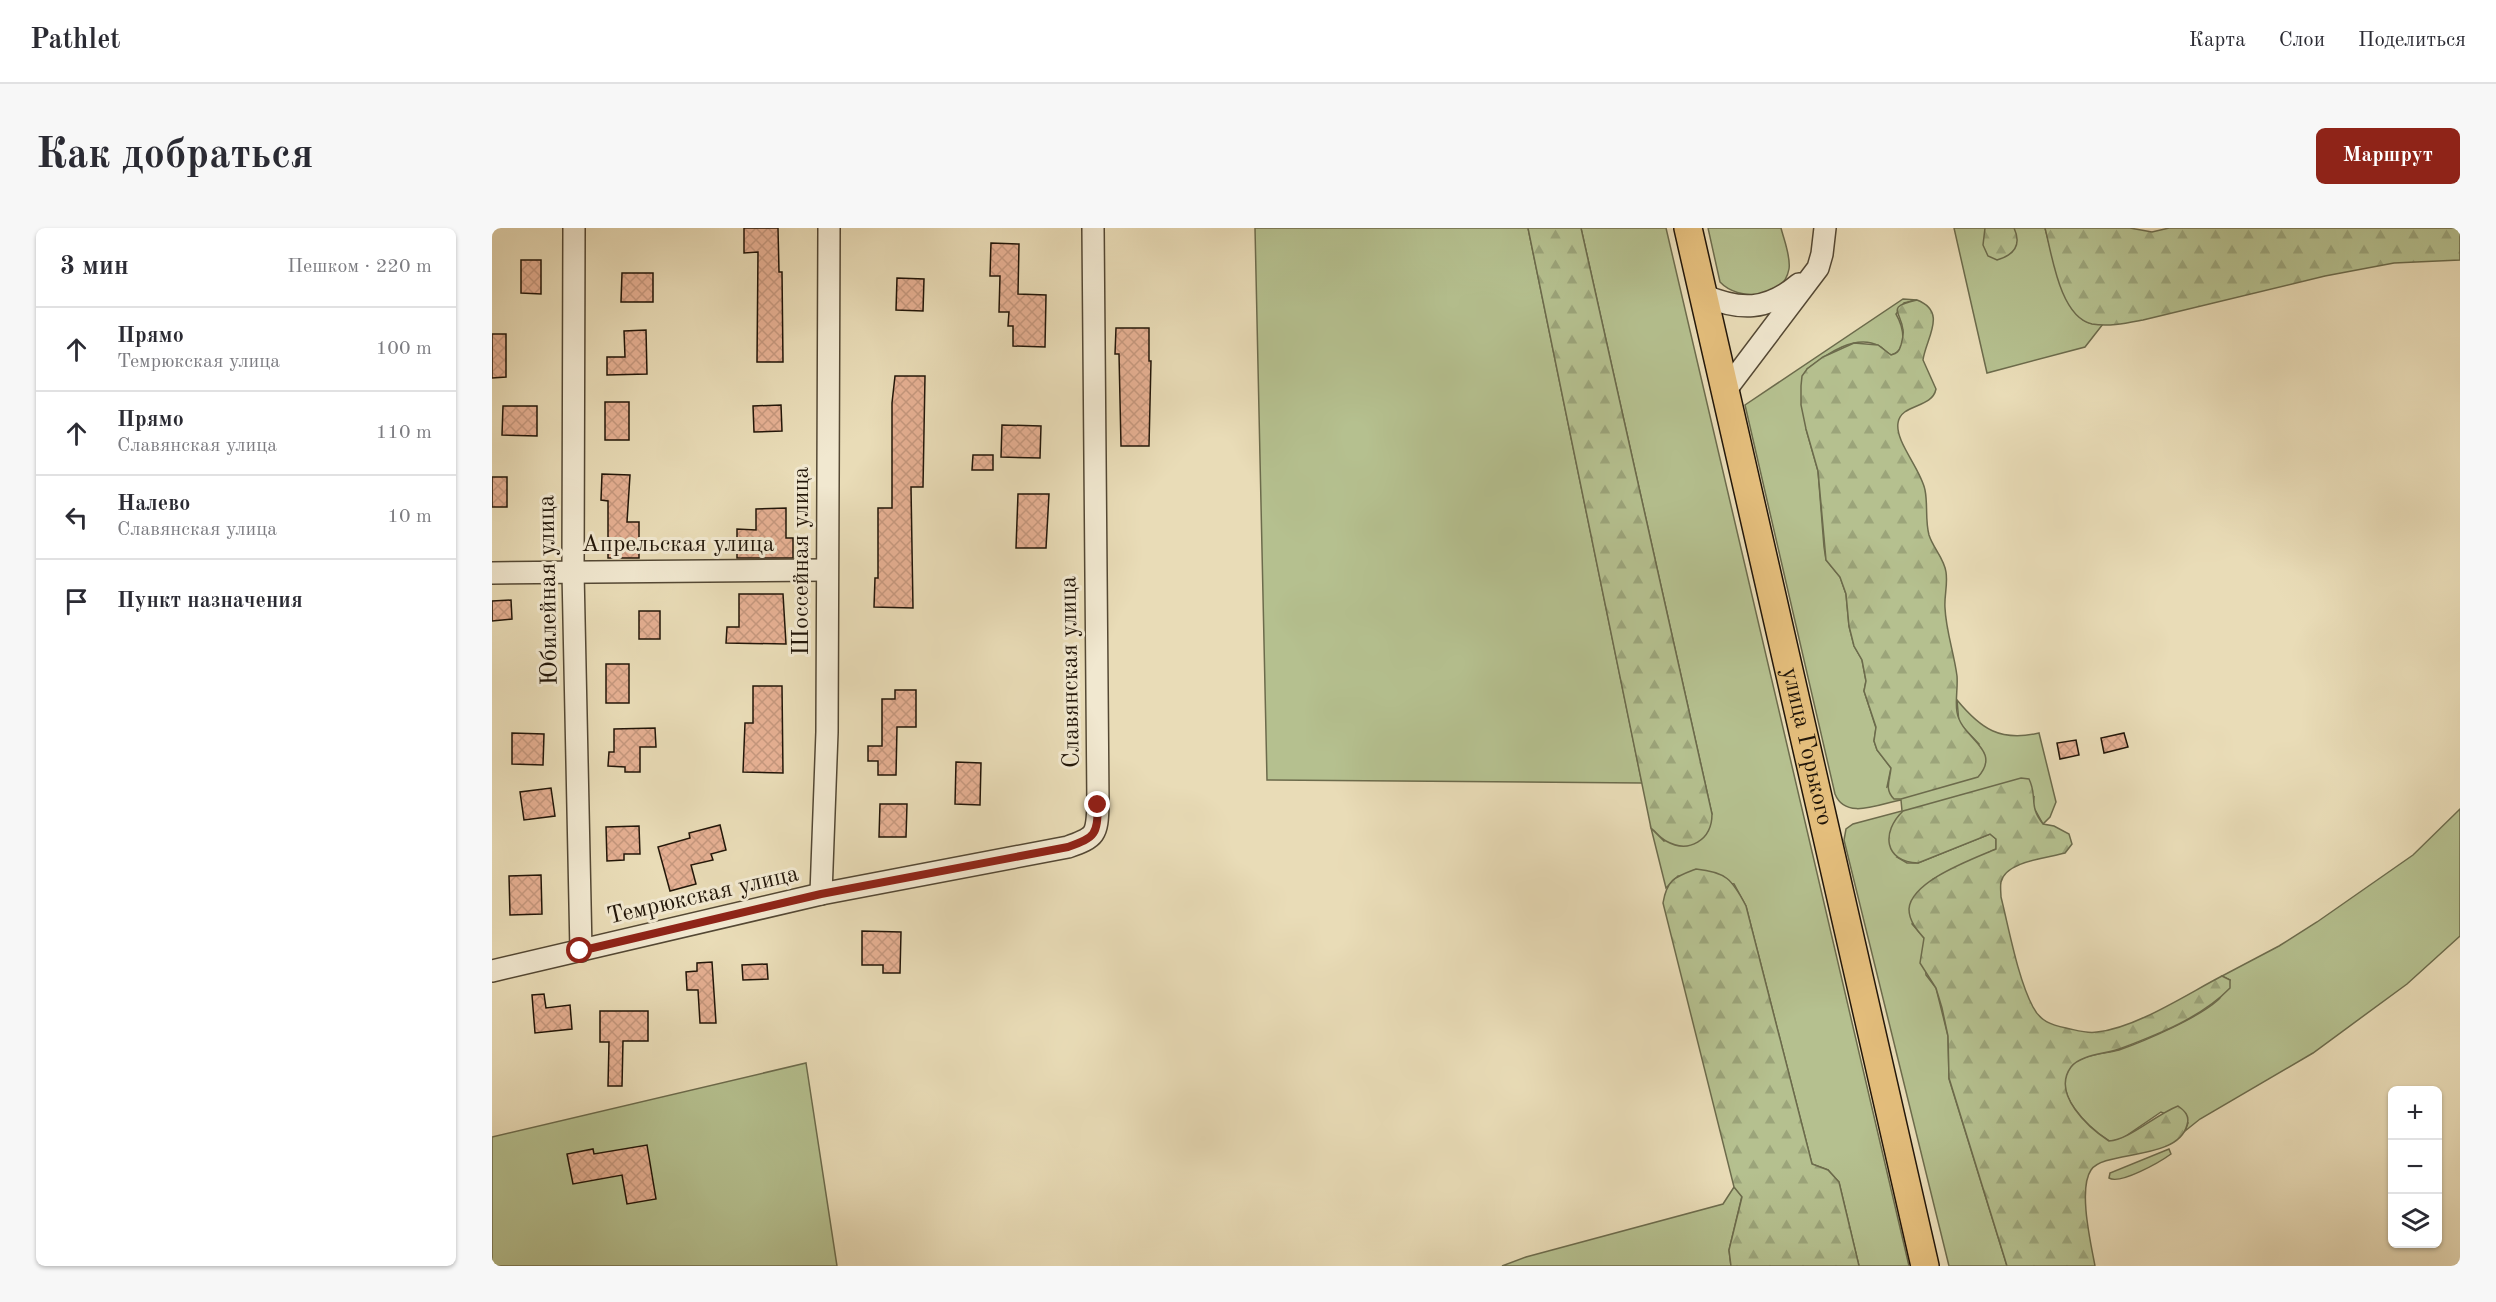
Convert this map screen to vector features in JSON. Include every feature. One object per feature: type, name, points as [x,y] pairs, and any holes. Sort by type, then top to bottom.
[{"type":"main road","name":"улица Горького","points":[[1688,228],[1925,1266]]},
{"type":"street","name":"Юбилейная улица","points":[[574,228],[573,572],[580,951]]},
{"type":"street","name":"Шоссейная улица","points":[[821,894],[827,732],[830,228]]},
{"type":"street","name":"Славянская улица","points":[[821,894],[1068,847],[1088,840],[1094,835],[1098,805],[1093,228]]},
{"type":"street","points":[[1725,391],[1818,268],[1825,228]]},
{"type":"street","points":[[1703,295],[1722,303],[1756,306],[1773,302],[1791,291],[1818,268]]},
{"type":"street","name":"Апрельская улица","points":[[492,573],[827,570]]},
{"type":"street","name":"Темрюкская улица","points":[[492,971],[821,894]]},
{"type":"green space","points":[[1255,228],[1528,228],[1642,783],[1267,780]]},
{"type":"green space","points":[[1528,228],[1581,228],[1712,814],[1711,823],[1704,837],[1691,845],[1675,845],[1666,841],[1651,828]]},
{"type":"green space","points":[[1581,228],[1666,228],[1909,1266],[1859,1266],[1839,1182],[1828,1170],[1812,1164],[1746,906],[1734,884],[1678,876],[1666,888],[1651,828],[1664,841],[1712,814]]},
{"type":"green space","points":[[1708,228],[1781,228],[1789,259],[1789,269],[1785,280],[1778,287],[1759,295],[1748,295],[1728,288],[1720,282]]},
{"type":"green space","points":[[1954,228],[2045,228],[2058,276],[2074,311],[2083,320],[2103,324],[2085,347],[1987,373]]},
{"type":"green space","points":[[1985,228],[2014,228],[2017,244],[2012,252],[1997,260],[1988,256],[1983,245]]},
{"type":"green space","points":[[2045,228],[2130,228],[2152,232],[2169,228],[2460,228],[2460,260],[2394,263],[2325,276],[2143,320],[2098,325],[2081,319],[2065,298],[2059,284]]},
{"type":"green space","points":[[1903,299],[1917,300],[1904,303],[1896,314],[1903,337],[1897,352],[1891,355],[1880,347],[1860,342],[1841,347],[1807,369],[1806,429],[1818,471],[1826,560],[1840,577],[1846,594],[1849,626],[1854,646],[1862,660],[1866,681],[1864,691],[1876,728],[1874,741],[1877,750],[1891,768],[1887,787],[1979,744],[1959,723],[1957,700],[1974,719],[1992,731],[2013,736],[2039,733],[2056,802],[2050,817],[2043,824],[2033,806],[2034,797],[1897,857],[1907,863],[1918,863],[1990,834],[1996,839],[1996,849],[1933,879],[1912,924],[1924,938],[1926,975],[1936,988],[1948,1036],[1949,1079],[2007,1266],[1949,1266],[1844,840],[1846,829],[1853,824],[1902,811],[1901,800],[1855,809],[1840,802],[1835,794],[1745,405]]},
{"type":"green space","points":[[1917,300],[1926,305],[1933,318],[1933,326],[1923,360],[1936,389],[1929,400],[1910,409],[1900,417],[1898,430],[1900,439],[1923,482],[1929,535],[1946,572],[1945,608],[1957,676],[1957,712],[1965,730],[1978,744],[1986,759],[1978,777],[1894,799],[1888,788],[1891,768],[1877,750],[1874,741],[1876,727],[1864,691],[1866,681],[1862,660],[1854,646],[1849,626],[1846,594],[1840,577],[1826,560],[1818,471],[1801,405],[1801,386],[1802,376],[1807,369],[1823,357],[1854,343],[1878,345],[1891,355],[1899,351],[1903,334],[1897,310],[1901,305]]},
{"type":"green space","points":[[2021,778],[2029,779],[2032,785],[2034,807],[2038,818],[2043,824],[2054,826],[2069,834],[2072,844],[2065,853],[2011,869],[2004,875],[2001,882],[2001,897],[2018,968],[2028,996],[2039,1016],[2051,1024],[2081,1032],[2112,1029],[2144,1017],[2222,976],[2230,980],[2230,988],[2207,1008],[2165,1031],[2136,1043],[2081,1059],[2071,1067],[2066,1077],[2069,1099],[2075,1109],[2092,1128],[2109,1141],[2134,1132],[2178,1106],[2185,1112],[2188,1119],[2181,1136],[2170,1144],[2156,1150],[2110,1160],[2098,1164],[2091,1170],[2087,1179],[2085,1203],[2095,1266],[2007,1266],[1949,1078],[1948,1036],[1942,1008],[1936,988],[1920,963],[1924,938],[1910,917],[1909,909],[1912,899],[1931,880],[1996,849],[1996,839],[1990,834],[1918,863],[1898,857],[1890,844],[1891,828],[1903,811]]},
{"type":"green space","points":[[2460,809],[2460,936],[2407,984],[2313,1053],[2200,1119],[2185,1131],[2188,1123],[2161,1112],[2120,1140],[2109,1141],[2083,1119],[2075,1109],[2065,1087],[2066,1076],[2075,1062],[2143,1041],[2209,1007],[2220,998],[2230,980],[2222,976],[2279,946],[2317,922],[2413,855]]},
{"type":"green space","points":[[1696,869],[1714,872],[1727,878],[1746,906],[1812,1164],[1828,1170],[1839,1182],[1859,1266],[1731,1266],[1729,1250],[1742,1197],[1734,1187],[1663,903],[1667,889],[1673,880]]},
{"type":"green space","points":[[806,1063],[837,1266],[492,1266],[492,1137]]},
{"type":"green space","points":[[2169,1149],[2171,1154],[2140,1172],[2122,1178],[2109,1178],[2110,1173]]},
{"type":"green space","points":[[1734,1187],[1742,1196],[1729,1250],[1731,1266],[1502,1266],[1526,1257],[1723,1204]]},
{"type":"building","points":[[744,228],[778,228],[779,272],[782,272],[783,362],[757,362],[758,252],[744,253]]},
{"type":"building","points":[[991,243],[1019,244],[1018,294],[1046,295],[1045,347],[1013,346],[1013,326],[1008,326],[1009,312],[999,312],[1000,276],[990,276]]},
{"type":"building","points":[[521,260],[541,260],[541,294],[521,293]]},
{"type":"building","points":[[622,273],[653,273],[653,302],[621,302]]},
{"type":"building","points":[[897,278],[924,279],[923,311],[896,310]]},
{"type":"building","points":[[1116,328],[1149,328],[1149,361],[1151,361],[1149,446],[1121,446],[1119,354],[1115,354]]},
{"type":"building","points":[[646,330],[647,374],[607,375],[607,357],[625,357],[624,331]]},
{"type":"building","points":[[492,334],[506,334],[506,377],[492,378]]},
{"type":"building","points":[[895,376],[925,376],[923,487],[911,487],[913,608],[874,607],[875,578],[878,578],[878,508],[892,508],[892,403]]},
{"type":"building","points":[[605,402],[629,402],[629,440],[605,440]]},
{"type":"building","points":[[781,405],[782,431],[754,432],[753,406]]},
{"type":"building","points":[[503,406],[537,406],[537,436],[502,435]]},
{"type":"building","points":[[1002,425],[1041,426],[1040,458],[1001,457]]},
{"type":"building","points":[[973,455],[993,455],[993,470],[972,470]]},
{"type":"building","points":[[602,474],[630,475],[627,522],[639,522],[639,558],[608,558],[608,501],[601,500]]},
{"type":"building","points":[[492,477],[507,477],[507,507],[492,507]]},
{"type":"building","points":[[1018,494],[1049,494],[1046,548],[1016,548]]},
{"type":"building","points":[[786,508],[786,538],[793,538],[793,558],[737,558],[737,529],[756,530],[756,509]]},
{"type":"building","points":[[739,594],[783,594],[786,644],[726,643],[727,627],[739,627]]},
{"type":"building","points":[[511,600],[512,619],[492,621],[492,601]]},
{"type":"building","points":[[639,611],[660,611],[660,639],[639,639]]},
{"type":"building","points":[[606,664],[629,664],[629,703],[606,703]]},
{"type":"building","points":[[753,686],[782,686],[783,773],[743,772],[745,723],[753,723]]},
{"type":"building","points":[[895,690],[916,690],[916,727],[897,727],[896,775],[878,775],[878,761],[868,761],[868,746],[882,746],[882,699],[895,699]]},
{"type":"building","points":[[655,728],[656,747],[640,747],[640,772],[625,772],[625,767],[608,766],[609,752],[614,752],[614,729]]},
{"type":"building","points":[[512,733],[544,734],[543,765],[512,764]]},
{"type":"building","points":[[2124,733],[2128,747],[2104,753],[2101,738]]},
{"type":"building","points":[[2076,740],[2079,755],[2060,759],[2057,743]]},
{"type":"building","points":[[956,762],[981,763],[980,805],[955,804]]},
{"type":"building","points":[[551,788],[555,816],[524,820],[520,792]]},
{"type":"building","points":[[880,804],[907,804],[906,837],[879,837]]},
{"type":"building","points":[[720,825],[726,850],[711,854],[713,860],[691,865],[696,884],[670,891],[658,847],[690,838],[689,833]]},
{"type":"building","points":[[639,826],[640,854],[624,854],[624,860],[607,861],[606,827]]},
{"type":"building","points":[[541,875],[542,914],[510,915],[509,876]]},
{"type":"building","points":[[862,931],[901,932],[900,973],[883,973],[883,965],[862,965]]},
{"type":"building","points":[[712,962],[716,1023],[700,1023],[698,990],[687,990],[686,972],[697,971],[697,963]]},
{"type":"building","points":[[767,964],[768,979],[743,980],[742,965]]},
{"type":"building","points":[[544,994],[546,1008],[570,1005],[572,1029],[535,1033],[532,995]]},
{"type":"building","points":[[600,1011],[648,1011],[648,1041],[623,1041],[622,1086],[608,1086],[609,1042],[600,1042]]},
{"type":"building","points":[[647,1145],[656,1199],[627,1204],[622,1175],[573,1184],[567,1154],[593,1149],[594,1154]]},
{"type":"route","points":[[580,951],[821,894],[1068,847],[1088,840],[1094,835],[1098,805]]}]
